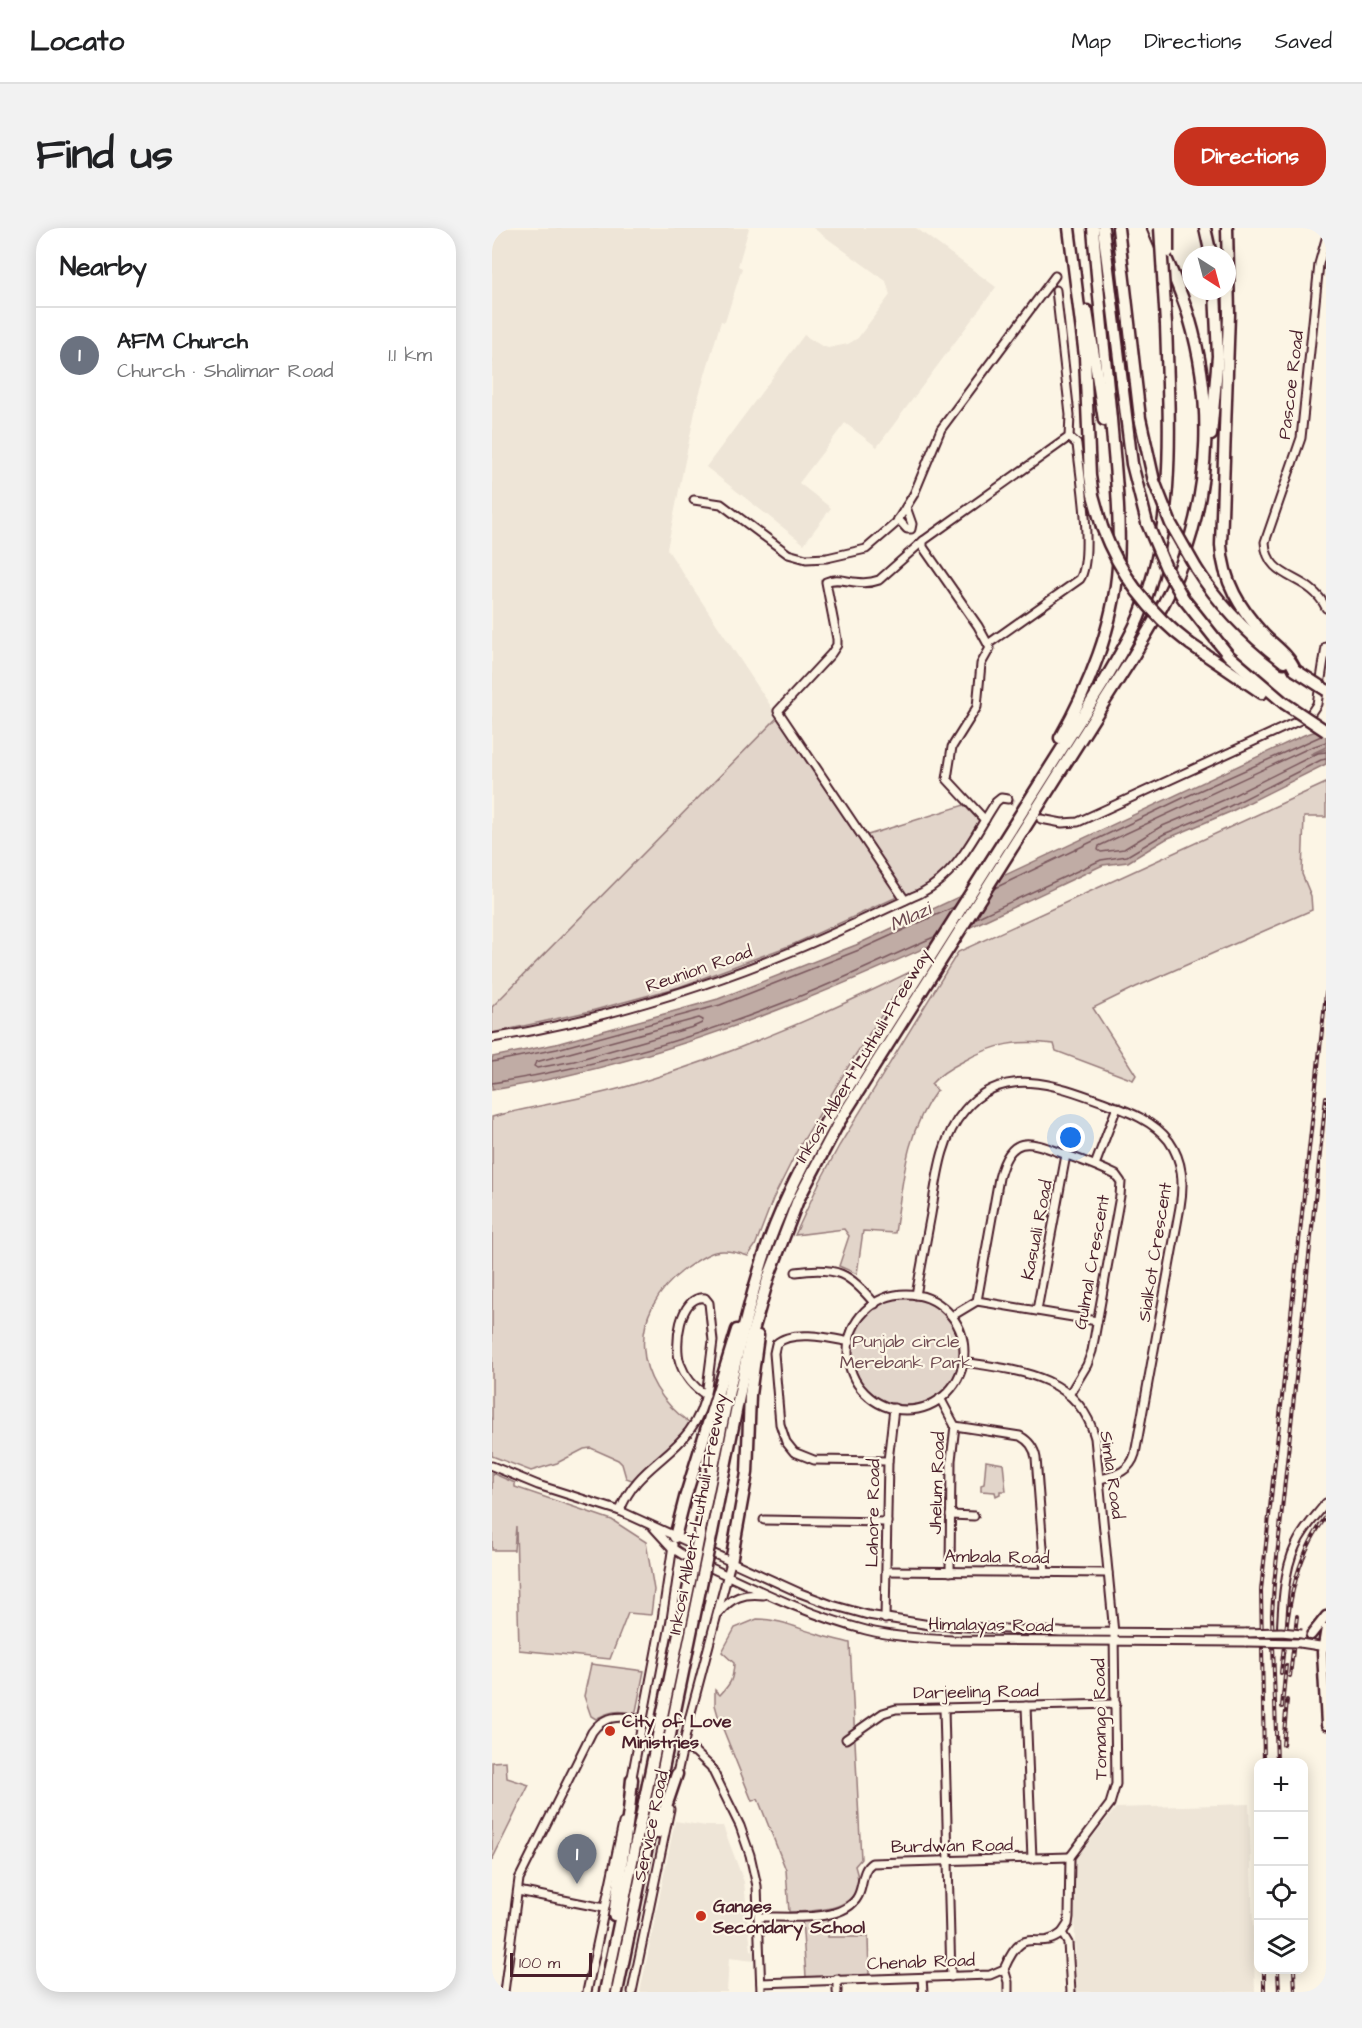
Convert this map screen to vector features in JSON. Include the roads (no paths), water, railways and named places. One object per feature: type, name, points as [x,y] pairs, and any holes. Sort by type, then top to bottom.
[{"type":"highway","points":[[1071,228],[1106,435],[1114,452]]},
{"type":"highway","points":[[1071,228],[1085,357],[1090,476],[1102,527],[1111,549],[1137,593],[1165,624],[1259,691],[1284,703]]},
{"type":"highway","points":[[1018,827],[1025,798],[1070,721],[1097,659],[1106,628],[1118,566],[1114,452],[1093,228]]},
{"type":"highway","points":[[1103,228],[1127,434],[1139,498],[1166,568],[1183,598],[1230,656],[1284,703],[1326,731]]},
{"type":"highway","points":[[1118,228],[1140,418],[1154,481],[1171,524],[1196,568],[1234,617],[1256,639],[1295,670],[1326,690]]},
{"type":"highway","name":"Inkosi Albert Luthuli Freeway","points":[[609,1991],[639,1882],[697,1573],[700,1531],[742,1333],[763,1258],[785,1203],[826,1122],[1018,827],[1137,650],[1181,565],[1195,520],[1204,474],[1205,414],[1198,352],[1183,298],[1153,228]]},
{"type":"highway","points":[[1160,228],[1166,324]]},
{"type":"highway","points":[[1166,324],[1168,228]]},
{"type":"highway","points":[[1205,228],[1209,246]]},
{"type":"highway","points":[[1227,228],[1230,314],[1226,374],[1222,562],[1230,588],[1241,606],[1264,634],[1291,661],[1295,670]]},
{"type":"highway","points":[[1204,474],[1209,451],[1217,367],[1215,300]]},
{"type":"highway","points":[[1221,300],[1226,374]]},
{"type":"highway","name":"Inkosi Albert Luthuli Freeway","points":[[609,1991],[697,1573],[712,1532],[743,1371],[762,1297],[784,1234],[814,1167],[1122,651],[1138,618],[1150,587],[1169,486],[1166,324]]},
{"type":"highway","points":[[674,1542],[730,1350],[763,1258]]},
{"type":"highway","points":[[731,1562],[747,1473],[750,1395],[762,1297]]},
{"type":"highway","points":[[639,1882],[677,1774]]},
{"type":"highway","points":[[609,1991],[632,1779]]},
{"type":"main road","points":[[1306,1635],[1326,1616]]},
{"type":"main road","points":[[1326,1628],[1324,1642],[1326,1725]]},
{"type":"street","name":"Pascoe Road","points":[[1326,239],[1319,264],[1301,438],[1265,542],[1267,556],[1276,568],[1315,591],[1326,608]]},
{"type":"street","points":[[694,500],[721,504],[788,554],[806,559],[827,558],[866,549],[898,519],[915,494],[941,429],[1054,276]]},
{"type":"street","points":[[1056,290],[1070,415],[1069,437]]},
{"type":"street","points":[[1008,799],[999,799],[951,872],[934,886],[906,900],[778,711],[837,645],[835,623],[826,582],[837,580],[857,584],[879,580],[923,541],[1069,437]]},
{"type":"street","points":[[987,644],[1080,579],[1084,572],[1085,540],[1077,444],[1069,437]]},
{"type":"street","points":[[898,519],[907,529],[911,528],[912,524],[906,507]]},
{"type":"street","points":[[923,541],[923,547],[978,626],[990,648],[981,664],[977,707],[952,747],[946,779],[985,820]]},
{"type":"street","points":[[1041,819],[1062,824],[1078,822],[1309,716],[1317,705],[1326,647]]},
{"type":"street","name":"Reunion Road","points":[[492,1038],[580,1020],[642,1004],[704,984],[796,949],[906,900]]},
{"type":"street","name":"Sialkot Crescent","points":[[916,1295],[945,1145],[959,1117],[971,1104],[987,1093],[1019,1082],[1052,1084],[1144,1119],[1168,1140],[1178,1157],[1183,1179],[1180,1207],[1135,1454],[1131,1464],[1123,1472],[1100,1479]]},
{"type":"street","points":[[1095,1165],[1117,1107]]},
{"type":"street","name":"Gulmal Crescent","points":[[977,1301],[999,1179],[1006,1157],[1014,1148],[1027,1143],[1040,1144],[1116,1175],[1121,1182],[1088,1365],[1069,1395]]},
{"type":"street","name":"Kasuali Road","points":[[1037,1310],[1066,1155]]},
{"type":"street","points":[[796,1272],[827,1269],[842,1272],[854,1280],[875,1304]]},
{"type":"street","points":[[916,1295],[933,1300],[952,1317],[963,1339],[963,1362],[957,1378],[940,1398],[917,1408],[894,1408],[874,1399],[858,1383],[849,1361],[850,1342],[860,1318],[875,1304],[891,1296],[916,1295]]},
{"type":"street","points":[[620,1511],[627,1494],[636,1482],[682,1442],[693,1428],[701,1412],[706,1395],[712,1348],[709,1303],[702,1297],[691,1304],[682,1318],[677,1350],[680,1364],[687,1377],[696,1389],[706,1395]]},
{"type":"street","points":[[952,1317],[977,1301],[1096,1321]]},
{"type":"street","points":[[850,1342],[825,1336],[803,1336],[783,1339],[776,1344],[774,1353],[782,1430],[791,1449],[809,1459],[888,1461]]},
{"type":"street","name":"Simla Road","points":[[963,1362],[1036,1376],[1060,1387],[1085,1415],[1093,1431],[1100,1479],[1114,1642]]},
{"type":"street","name":"Jhelum Road","points":[[940,1398],[955,1426],[951,1460],[950,1572]]},
{"type":"street","name":"Lahore Road","points":[[885,1619],[888,1461],[894,1408]]},
{"type":"street","points":[[955,1426],[1020,1436],[1033,1448],[1036,1458],[1045,1573]]},
{"type":"street","name":"Himalayas Road","points":[[492,1466],[538,1485],[620,1511],[671,1533],[683,1556],[799,1608],[866,1630],[952,1640],[1324,1642]]},
{"type":"street","points":[[1281,1641],[1287,1571],[1296,1544],[1326,1503]]},
{"type":"street","points":[[950,1515],[974,1516]]},
{"type":"street","points":[[764,1520],[886,1522]]},
{"type":"street","points":[[587,1992],[632,1779],[674,1542]]},
{"type":"street","name":"Himalayas Road","points":[[674,1542],[731,1562],[816,1600],[885,1619],[930,1625],[1114,1633],[1281,1632],[1306,1635],[1324,1642]]},
{"type":"street","name":"Service Road","points":[[632,1992],[682,1748],[731,1562]]},
{"type":"street","name":"Ambala Road","points":[[886,1571],[1108,1573]]},
{"type":"street","points":[[717,1615],[729,1601],[738,1596],[770,1595]]},
{"type":"street","name":"Tomango Road","points":[[1070,1857],[1110,1804],[1114,1795],[1116,1704],[1114,1642]]},
{"type":"street","name":"Darjeeling Road","points":[[846,1739],[886,1711],[902,1708],[1116,1704]]},
{"type":"street","points":[[1026,1706],[1032,1859]]},
{"type":"street","points":[[944,1708],[951,1977]]},
{"type":"street","points":[[504,1992],[523,1869],[595,1728],[602,1721],[614,1717],[643,1719]]},
{"type":"street","points":[[682,1748],[695,1752],[711,1767],[740,1826],[756,1876],[761,1992]]},
{"type":"street","points":[[1008,1992],[1004,1969],[1012,1951],[1026,1941],[1053,1938],[1062,1933],[1068,1924],[1070,1857]]},
{"type":"street","name":"Burdwan Road","points":[[758,1917],[825,1916],[844,1911],[858,1897],[866,1869],[872,1863],[1070,1857]]},
{"type":"street","points":[[518,1891],[604,1908]]},
{"type":"street","points":[[1062,1933],[1068,1943],[1071,1992]]},
{"type":"street","name":"Chenab Road","points":[[761,1983],[990,1975],[1004,1969]]},
{"type":"street","points":[[922,1978],[922,1992]]},
{"type":"street","points":[[837,1979],[837,1992]]},
{"type":"water","points":[[1326,728],[1326,747],[1311,754],[1326,749],[1326,764],[1230,812],[1166,839],[1128,862],[1103,865],[880,968],[729,1028],[651,1053],[572,1074],[492,1090],[492,1057],[556,1044],[718,999],[856,945],[1304,735]]},
{"type":"tunnel","points":[[1008,799],[1041,819]]},
{"type":"railway","points":[[1264,1758],[1261,1590],[1326,993]]},
{"type":"railway","points":[[1277,1758],[1272,1615],[1274,1584],[1326,1097]]},
{"type":"railway","points":[[1281,1673],[1289,1612],[1298,1572],[1314,1535],[1326,1517]]},
{"type":"railway","points":[[1290,1676],[1297,1616]]},
{"type":"railway","points":[[1282,1707],[1286,1665]]},
{"type":"railway","points":[[1283,1745],[1287,1700]]},
{"type":"railway","points":[[1264,1974],[1264,1992]]},
{"type":"railway","points":[[1278,1974],[1279,1992]]},
{"type":"railway","points":[[1294,1974],[1295,1992]]},
{"type":"place","name":"City of Love Ministries","points":[[610,1731]]},
{"type":"place","name":"AFM Church","points":[[577,1884]]},
{"type":"place","name":"Ganges Secondary School","points":[[701,1916]]},
{"type":"water label","name":"Mlazi","points":[[910,917]]},
{"type":"park label","name":"Punjab circle Merebank Park","points":[[906,1351]]}]
